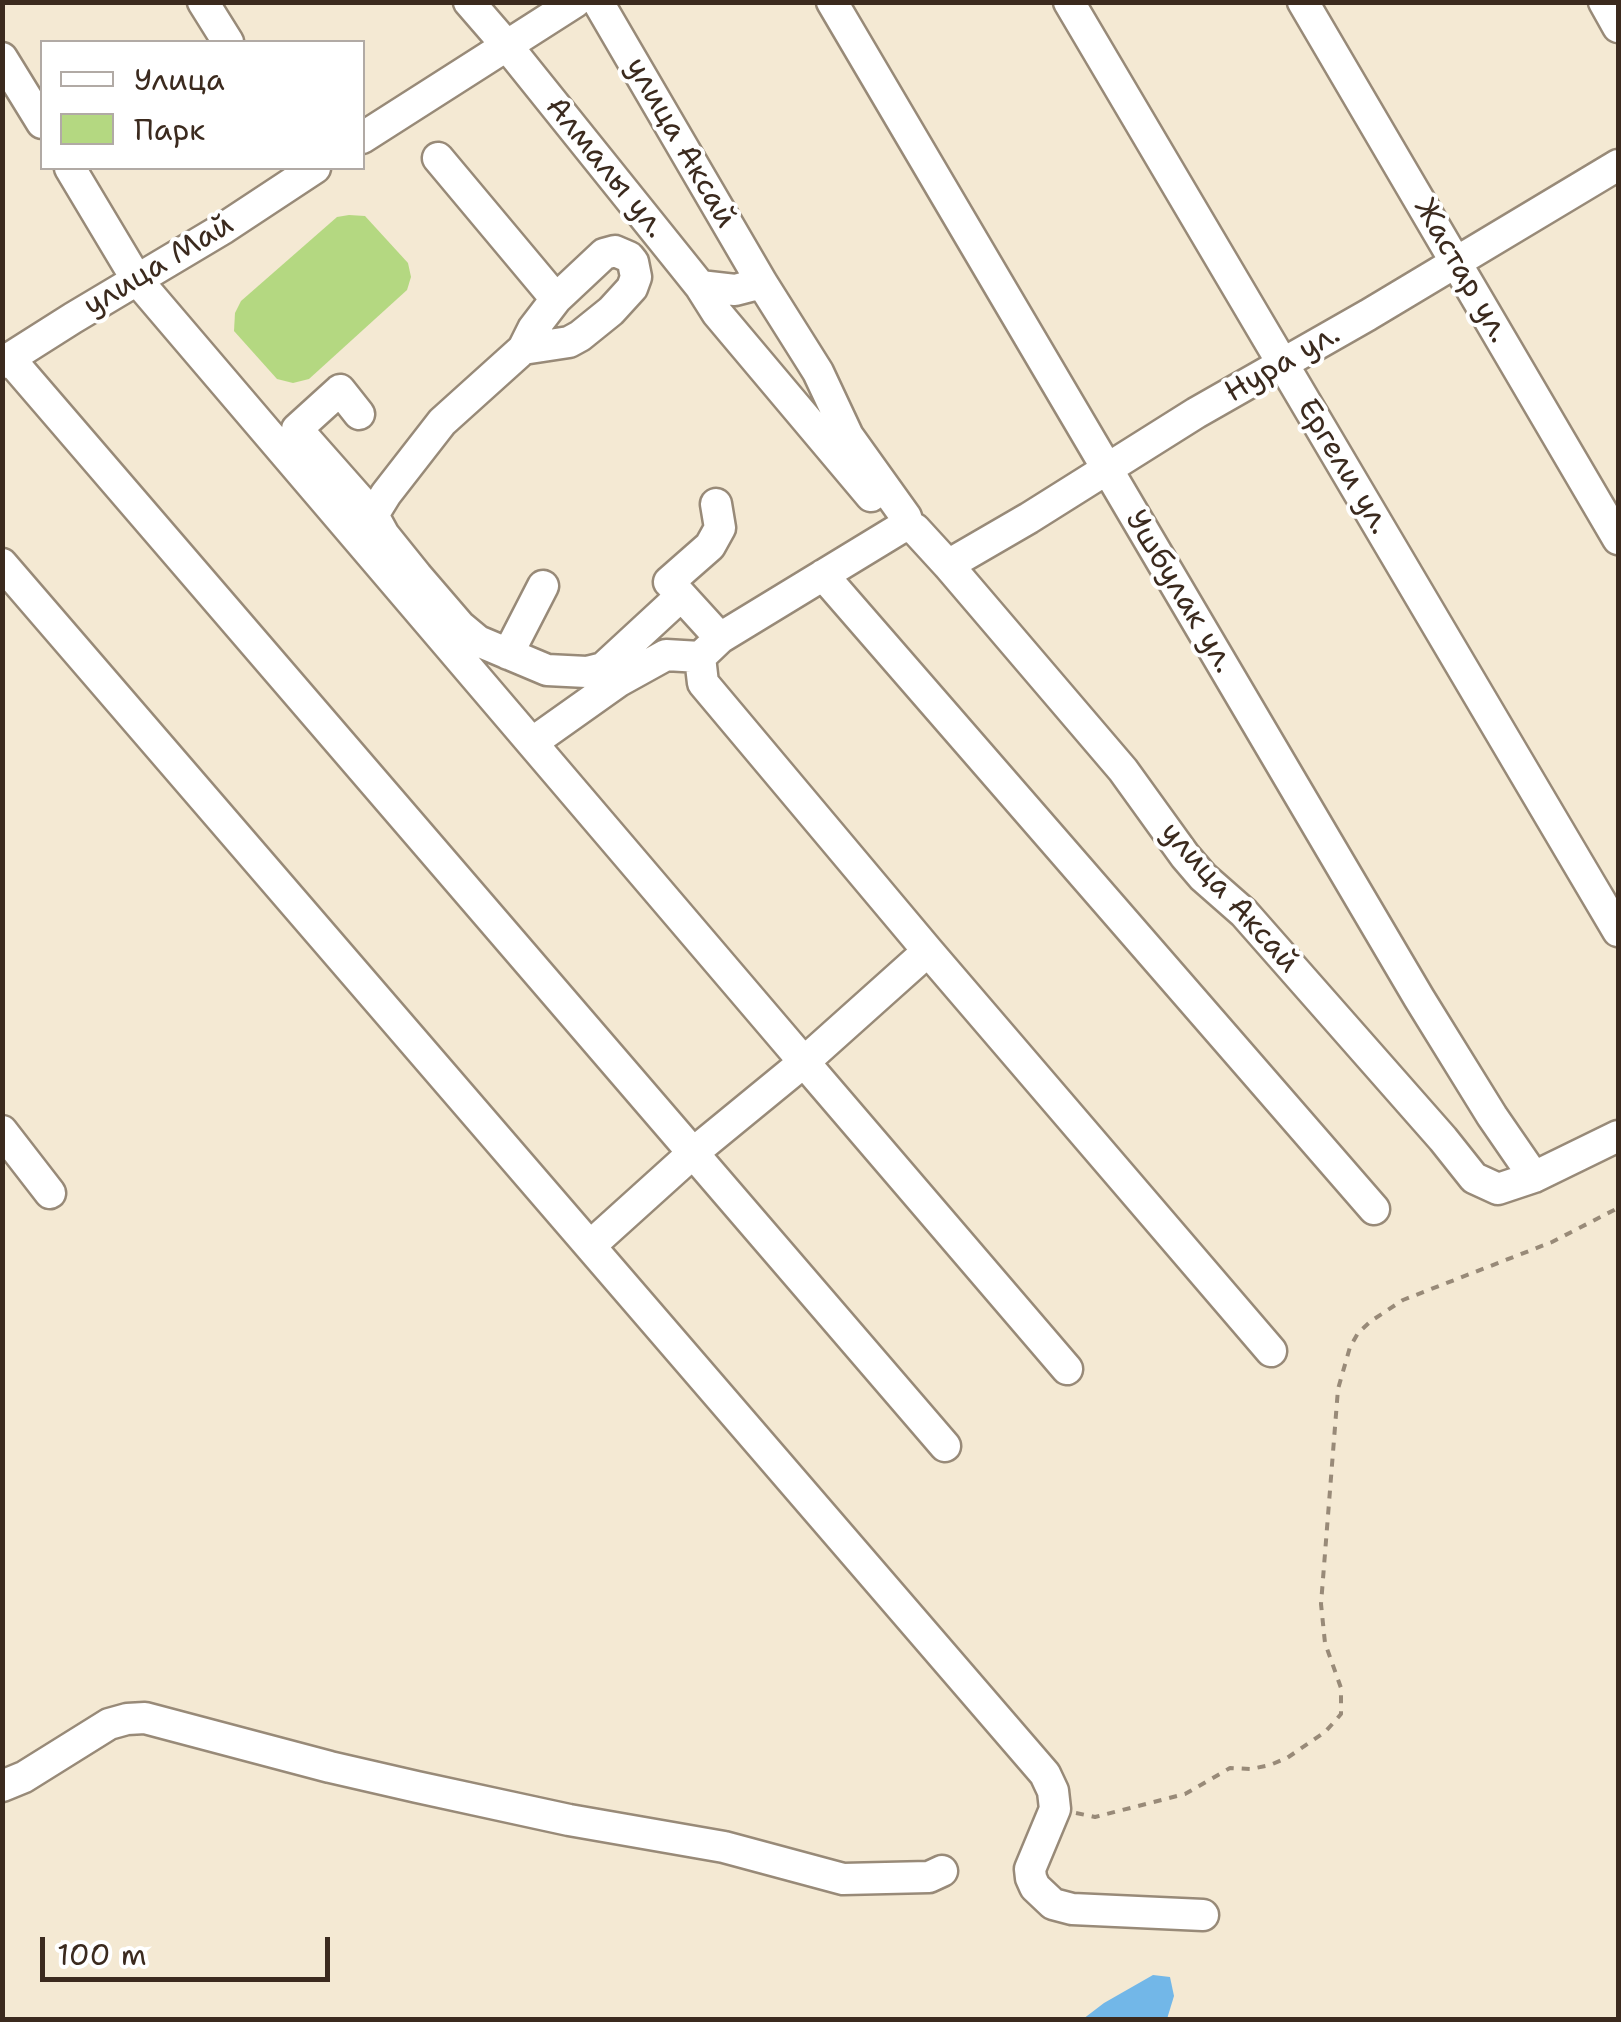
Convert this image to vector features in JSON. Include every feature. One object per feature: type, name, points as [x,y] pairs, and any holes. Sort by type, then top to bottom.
[{"type":"street","points":[[202,2],[227,40]]},
{"type":"street","name":"Алмалы ул.","points":[[468,2],[700,286],[717,313],[904,528]]},
{"type":"street","points":[[365,136],[575,2]]},
{"type":"street","name":"улица Аксай","points":[[598,2],[818,372],[848,436],[906,517],[904,528],[915,528],[948,564],[1124,770],[1202,877],[1244,913],[1474,1178],[1498,1188],[1534,1177],[1618,1136]]},
{"type":"street","name":"Ушбулак ул.","points":[[832,2],[1428,1014],[1534,1177]]},
{"type":"street","name":"Ергели ул.","points":[[1069,2],[1618,931]]},
{"type":"street","name":"Жастар ул.","points":[[1303,2],[1618,540]]},
{"type":"street","points":[[1604,2],[1618,27]]},
{"type":"street","points":[[2,58],[40,119]]},
{"type":"street","points":[[438,158],[556,299]]},
{"type":"street","name":"Нура ул.","points":[[948,564],[1618,165]]},
{"type":"street","points":[[71,170],[137,280],[1067,1369]]},
{"type":"street","name":"улица Май","points":[[6,361],[224,228],[309,170]]},
{"type":"street","points":[[373,515],[442,422],[523,348],[556,299],[604,254],[624,253],[634,262],[636,277],[632,288],[580,336],[570,342],[523,348]]},
{"type":"street","points":[[700,286],[735,290],[762,283]]},
{"type":"street","points":[[6,361],[945,1446]]},
{"type":"street","points":[[359,414],[340,390],[296,429],[373,515],[384,535],[460,626],[478,641],[547,670],[587,672],[603,668],[680,596]]},
{"type":"street","points":[[716,504],[720,528],[710,546],[669,582],[710,648],[702,682],[1271,1352]]},
{"type":"street","points":[[532,742],[619,681],[666,655],[710,648],[904,528]]},
{"type":"street","points":[[2,564],[1046,1774],[1056,1809],[1030,1869],[1030,1878],[1044,1897],[1072,1909],[1203,1915]]},
{"type":"street","points":[[824,575],[1374,1210]]},
{"type":"street","points":[[508,654],[543,586]]},
{"type":"street","points":[[590,1246],[928,952]]},
{"type":"street","points":[[2,1130],[50,1193]]},
{"type":"street","points":[[2,1786],[24,1778],[109,1724],[145,1718],[416,1787],[569,1820],[724,1847],[843,1879],[929,1877],[942,1871]]},
{"type":"path","points":[[1056,1799],[1075,1813],[1095,1817],[1186,1794],[1230,1768],[1270,1765],[1325,1732],[1340,1714],[1342,1700],[1326,1642],[1321,1604],[1338,1390],[1358,1333],[1403,1300],[1552,1242],[1618,1208]]},
{"type":"green space","points":[[365,216],[408,263],[411,277],[407,290],[309,379],[293,383],[277,379],[234,331],[235,313],[241,301],[337,217]]},
{"type":"water","points":[[1153,1975],[1170,1977],[1174,1996],[1167,2019],[1083,2019],[1104,2003]]}]
